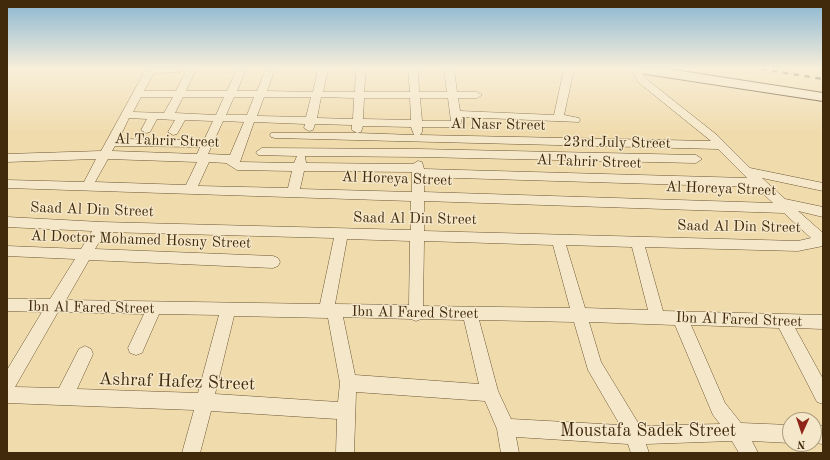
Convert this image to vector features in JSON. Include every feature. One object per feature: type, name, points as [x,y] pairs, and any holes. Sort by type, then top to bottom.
[{"type":"main road","points":[[778,90],[823,97]]},
{"type":"main road","points":[[813,90],[823,92]]},
{"type":"street","points":[[87,187],[139,90]]},
{"type":"street","points":[[168,116],[181,90]]},
{"type":"street","points":[[190,189],[208,144],[233,90]]},
{"type":"street","points":[[233,161],[262,90]]},
{"type":"street","points":[[293,192],[318,90]]},
{"type":"street","points":[[354,168],[359,90]]},
{"type":"street","points":[[414,90],[419,195],[416,314]]},
{"type":"street","points":[[126,115],[452,125],[456,123],[451,90]]},
{"type":"street","points":[[558,118],[564,90]]},
{"type":"street","points":[[653,90],[721,145],[758,183],[820,236]]},
{"type":"street","points":[[137,94],[477,95]]},
{"type":"street","points":[[455,114],[575,120]]},
{"type":"street","points":[[146,130],[154,116]]},
{"type":"street","points":[[173,132],[182,117]]},
{"type":"street","name":"Al Nasr Street","points":[[275,135],[721,145]]},
{"type":"street","points":[[111,142],[208,144]]},
{"type":"street","name":"23rd July Street","points":[[262,152],[696,159]]},
{"type":"street","name":"Al Tahrir Street","points":[[8,159],[104,155],[203,158],[229,159],[237,166],[354,168],[758,183]]},
{"type":"street","points":[[746,171],[823,187]]},
{"type":"street","name":"Al Horeya Street","points":[[7,184],[783,205],[823,212]]},
{"type":"street","name":"Saad Al Din Street","points":[[7,222],[101,227],[798,246],[820,236]]},
{"type":"street","points":[[7,385],[101,227]]},
{"type":"street","points":[[342,233],[330,312],[348,383],[345,453]]},
{"type":"street","points":[[558,239],[594,365],[635,435],[640,453]]},
{"type":"street","points":[[637,242],[657,317]]},
{"type":"street","name":"Al Doctor Mohamed Hosny Street","points":[[7,251],[84,256],[273,262]]},
{"type":"street","name":"Ibn Al Fared Street","points":[[7,305],[416,314],[579,315],[823,322]]},
{"type":"street","points":[[136,348],[154,309]]},
{"type":"street","points":[[191,453],[228,310]]},
{"type":"street","points":[[470,314],[490,393],[506,428],[510,453]]},
{"type":"street","points":[[680,318],[710,392],[719,409],[737,432],[749,453]]},
{"type":"street","points":[[783,321],[821,387]]},
{"type":"street","points":[[64,397],[85,354]]},
{"type":"street","points":[[348,383],[490,393]]},
{"type":"street","name":"Ashraf Hafez Street","points":[[7,395],[205,402],[346,411]]},
{"type":"street","name":"Moustafa Sadek Street","points":[[506,428],[635,435],[737,432],[782,434]]}]
